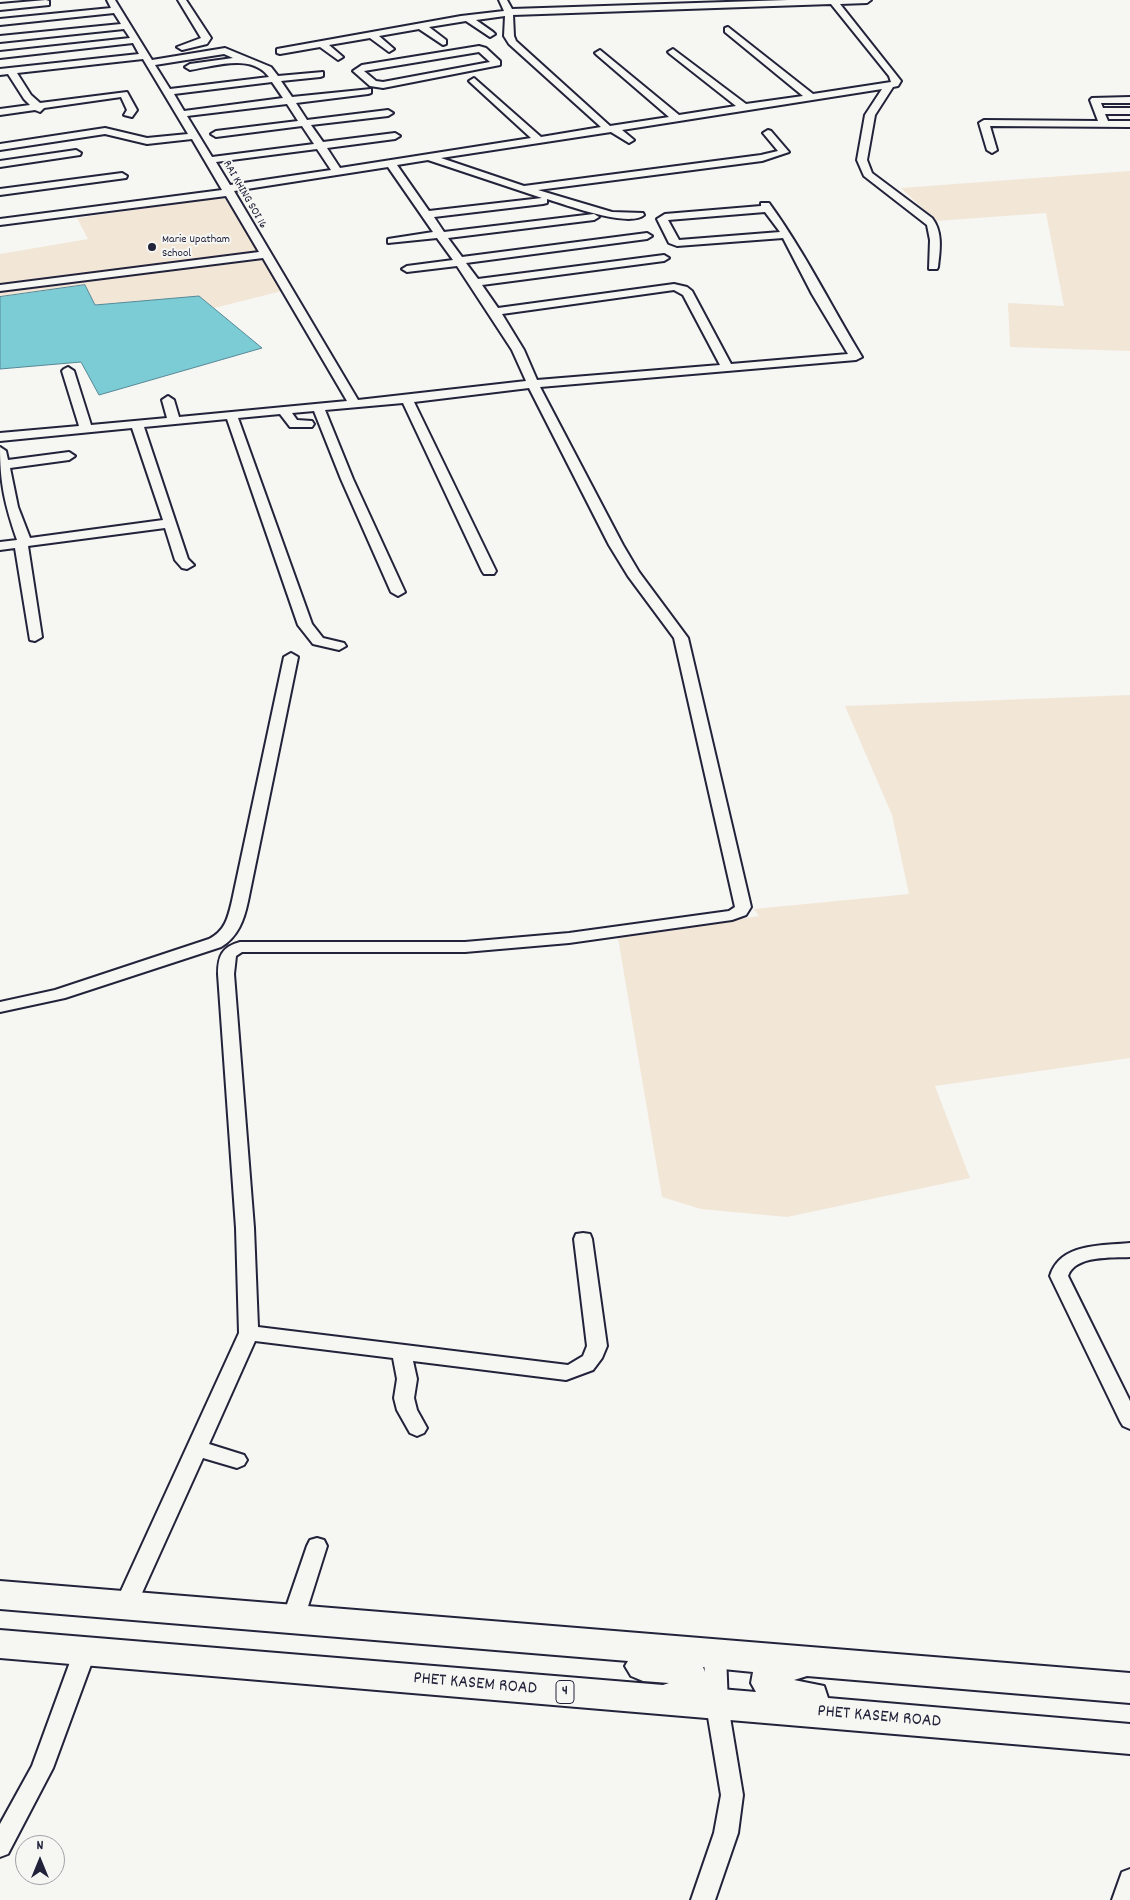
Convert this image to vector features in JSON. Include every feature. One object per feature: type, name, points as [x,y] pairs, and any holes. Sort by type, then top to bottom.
[{"type":"main road","points":[[0,1595],[1130,1688]]},
{"type":"main road","points":[[334,1623],[372,1636],[425,1647],[676,1669],[689,1674],[692,1684],[687,1693],[661,1700]]},
{"type":"main road","name":"PHET KASEM ROAD","points":[[0,1644],[1119,1738]]},
{"type":"main road","points":[[813,1663],[773,1670],[769,1675],[769,1683],[773,1689],[789,1696],[1017,1712],[1119,1738]]},
{"type":"street","name":"RAI KHING SOI 16","points":[[111,0],[210,160],[264,255],[354,403]]},
{"type":"street","points":[[146,58],[206,40],[182,0]]},
{"type":"street","points":[[503,0],[509,12],[509,36],[513,52],[610,128],[629,140]]},
{"type":"street","points":[[280,51],[509,12],[867,0]]},
{"type":"street","points":[[0,7],[46,2]]},
{"type":"street","points":[[0,222],[228,190],[538,139],[678,119],[895,84],[895,78],[831,2]]},
{"type":"street","points":[[0,22],[117,10]]},
{"type":"street","points":[[468,18],[490,34]]},
{"type":"street","points":[[0,39],[127,26]]},
{"type":"street","points":[[421,26],[443,42]]},
{"type":"street","points":[[728,30],[812,98]]},
{"type":"street","points":[[372,35],[390,49]]},
{"type":"street","points":[[0,56],[136,40]]},
{"type":"street","points":[[322,44],[338,57]]},
{"type":"street","points":[[473,50],[483,50],[491,57],[497,63],[383,85],[373,84],[358,70],[473,50]]},
{"type":"street","points":[[0,72],[219,51],[229,52],[268,69],[338,172]]},
{"type":"street","points":[[491,57],[513,52]]},
{"type":"street","points":[[673,52],[745,108]]},
{"type":"street","points":[[600,53],[678,119]]},
{"type":"street","points":[[182,68],[246,59]]},
{"type":"street","points":[[11,71],[37,108]]},
{"type":"street","points":[[167,92],[320,74]]},
{"type":"street","points":[[474,81],[538,139]]},
{"type":"street","points":[[889,86],[870,115],[862,160],[868,174],[932,225],[935,240],[933,267]]},
{"type":"street","points":[[180,114],[368,91]]},
{"type":"street","points":[[0,112],[124,94],[132,110],[129,115]]},
{"type":"street","points":[[1104,124],[1095,100],[1130,100]]},
{"type":"street","points":[[1099,111],[1130,111]]},
{"type":"street","points":[[216,134],[388,113]]},
{"type":"street","points":[[992,150],[984,123],[986,122],[1104,124],[1129,127]]},
{"type":"street","points":[[47,126],[58,138]]},
{"type":"street","points":[[4,177],[7,160],[0,147],[107,131],[147,141],[195,136]]},
{"type":"street","points":[[522,189],[762,158],[784,152],[768,133]]},
{"type":"street","points":[[210,160],[395,136]]},
{"type":"street","points":[[4,177],[60,155],[76,153]]},
{"type":"street","points":[[60,155],[74,176]]},
{"type":"street","points":[[427,157],[522,189],[611,215],[639,215]]},
{"type":"street","points":[[0,1006],[59,994],[227,944],[240,947],[465,947],[569,938],[732,915],[740,912],[743,907],[681,638],[633,573],[616,545],[533,384],[518,350],[495,312],[390,163]]},
{"type":"street","points":[[4,177],[122,176]]},
{"type":"street","points":[[426,215],[543,201]]},
{"type":"street","points":[[0,437],[407,399],[533,384],[856,357],[818,294],[787,235],[766,207],[666,217],[662,219],[673,241],[677,243],[787,235]]},
{"type":"street","points":[[392,241],[594,217]]},
{"type":"street","points":[[407,269],[647,236]]},
{"type":"street","points":[[0,288],[94,274],[264,255]]},
{"type":"street","points":[[475,284],[664,258]]},
{"type":"street","points":[[495,312],[674,287],[680,288],[688,293],[727,368]]},
{"type":"street","points":[[68,370],[86,429]]},
{"type":"street","points":[[407,399],[489,571]]},
{"type":"street","points":[[168,400],[174,421]]},
{"type":"street","points":[[318,406],[346,479],[398,592]]},
{"type":"street","points":[[283,410],[294,424],[308,424]]},
{"type":"street","points":[[231,415],[305,625],[318,641],[339,646]]},
{"type":"street","points":[[137,424],[182,560],[186,565]]},
{"type":"street","points":[[0,451],[12,508],[23,543],[35,637]]},
{"type":"street","points":[[2,465],[69,456]]},
{"type":"street","points":[[0,546],[170,523]]},
{"type":"street","points":[[126,1604],[249,1333],[245,1228],[226,974],[227,944],[240,901],[291,658]]},
{"type":"street","points":[[249,1333],[566,1373],[581,1369],[593,1359],[597,1346],[583,1239]]},
{"type":"street","points":[[1130,1250],[1076,1257],[1064,1263],[1059,1269],[1059,1276],[1130,1421]]},
{"type":"street","points":[[401,1351],[408,1378],[404,1398],[407,1410],[417,1428]]},
{"type":"street","points":[[196,1448],[236,1460]]},
{"type":"street","points":[[293,1619],[317,1546]]},
{"type":"street","points":[[0,1847],[42,1768],[85,1651]]},
{"type":"street","points":[[704,1900],[730,1815],[732,1795],[717,1705],[715,1654]]},
{"type":"street","points":[[1124,1900],[1130,1879]]},
{"type":"shaded area","points":[[1130,171],[1130,351],[1010,347],[1008,303],[1064,306],[1046,213],[936,221],[901,188]]},
{"type":"shaded area","name":"Marie Upatham School","points":[[225,197],[264,255],[282,291],[214,308],[199,296],[94,305],[85,285],[0,297],[0,254],[88,239],[77,218]]},
{"type":"shaded area","points":[[1130,695],[1130,1058],[935,1086],[970,1178],[787,1217],[701,1209],[662,1197],[618,938],[759,916],[754,909],[909,894],[892,815],[845,706]]},
{"type":"water","points":[[85,285],[95,305],[199,296],[262,348],[99,395],[81,362],[0,369],[0,297]]},
{"type":"place","name":"Marie Upatham School","points":[[152,247]]}]
